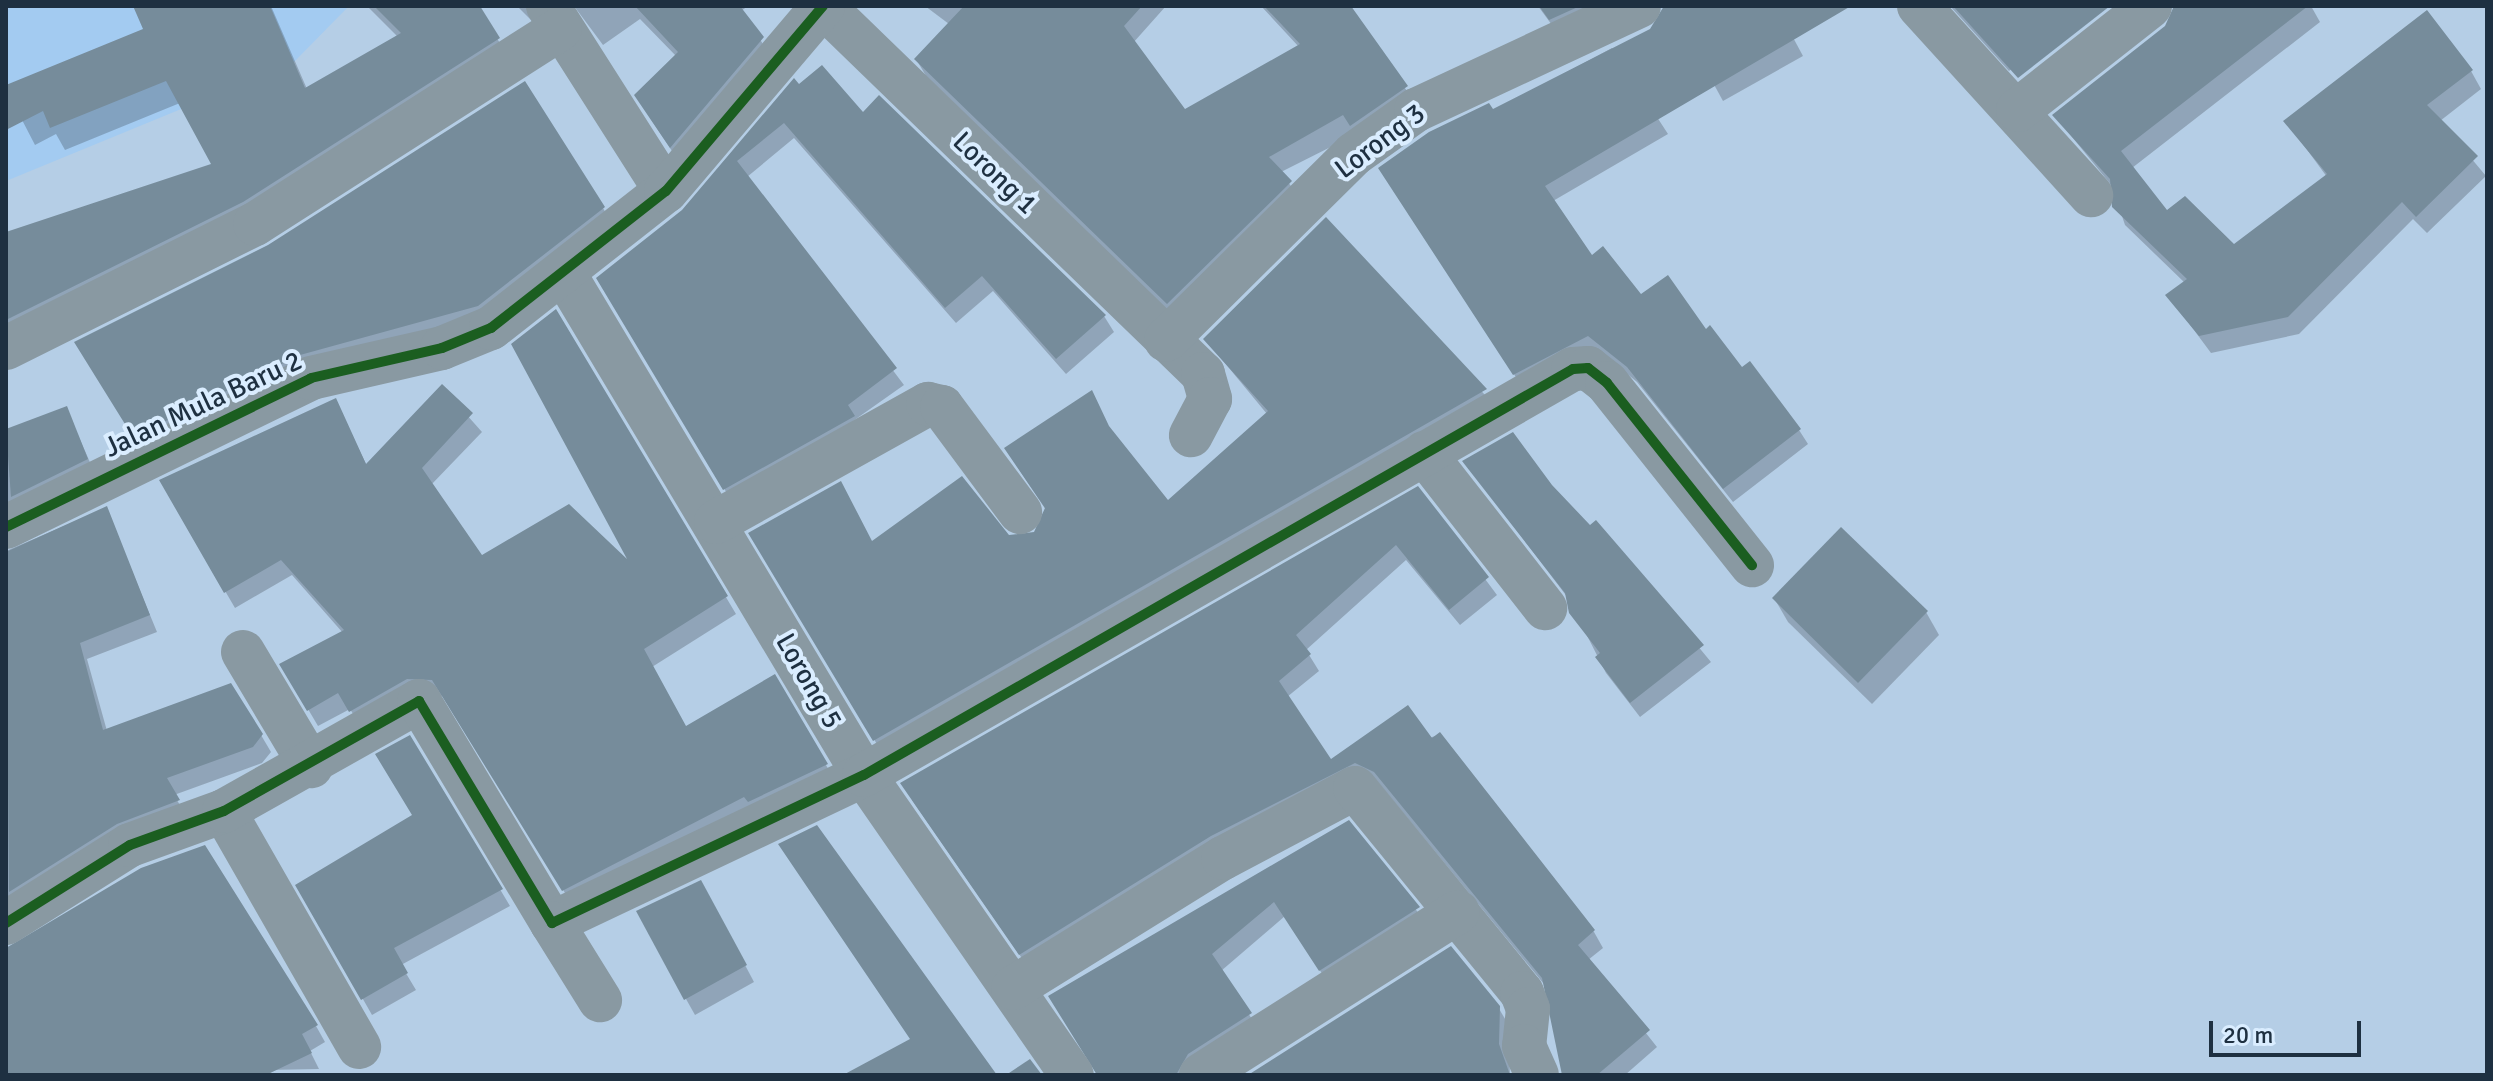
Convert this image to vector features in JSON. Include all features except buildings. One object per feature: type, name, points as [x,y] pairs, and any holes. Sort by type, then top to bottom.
[{"type":"street","name":"Jalan Mula Baru 2","points":[[6,527],[311,378],[442,348],[491,328],[565,275],[666,191],[823,6]]},
{"type":"street","name":"Lorong 1","points":[[823,6],[1166,340],[1210,387],[1191,435]]},
{"type":"street","name":"Lorong 3","points":[[1166,340],[1354,154],[1416,110],[1639,6]]},
{"type":"street","points":[[1919,6],[2018,110],[2091,195]]},
{"type":"street","points":[[2018,110],[2150,6]]},
{"type":"street","points":[[6,348],[255,224],[554,17],[666,191]]},
{"type":"street","name":"Lorong 5","points":[[565,275],[716,522],[864,775],[1072,1075]]},
{"type":"street","points":[[552,923],[864,775],[1573,369],[1588,368],[1752,565]]},
{"type":"street","points":[[716,522],[928,404],[942,407],[1020,512]]},
{"type":"street","points":[[1424,453],[1545,608]]},
{"type":"street","points":[[243,652],[311,766]]},
{"type":"street","points":[[6,923],[130,845],[224,811],[311,766],[419,701],[600,1000]]},
{"type":"street","points":[[1013,988],[1349,788],[1458,912],[1522,993],[1528,1009],[1524,1046],[1537,1075]]},
{"type":"street","points":[[224,811],[359,1047]]},
{"type":"street","points":[[1201,1075],[1458,912]]},
{"type":"shaded area","points":[[6,6],[349,6],[293,63],[6,181]]},
{"type":"cycle path","points":[[6,527],[311,378],[442,348],[491,328],[666,191],[823,6]]},
{"type":"cycle path","points":[[6,923],[130,845],[224,811],[419,701],[552,923],[864,775],[1573,369],[1588,368],[1607,383],[1752,565]]}]
